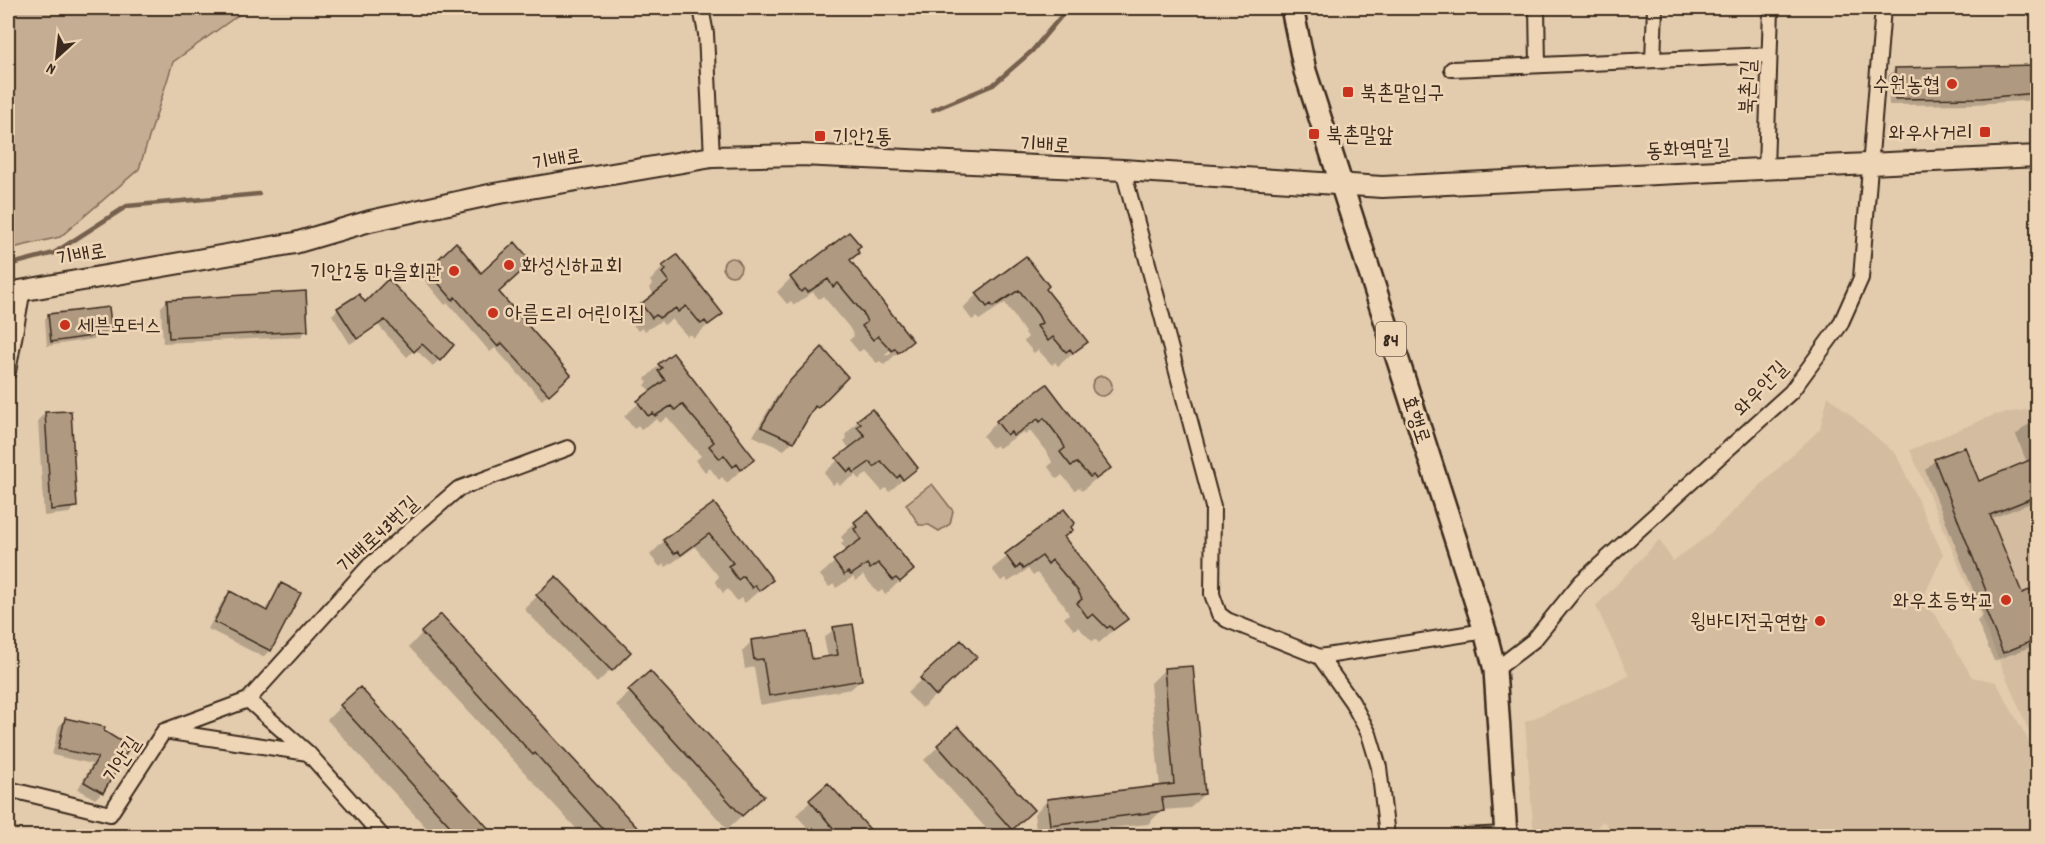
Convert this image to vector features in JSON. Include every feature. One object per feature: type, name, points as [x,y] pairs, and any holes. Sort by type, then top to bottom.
[{"type":"main road","name":"효행로","points":[[1292,8],[1305,71],[1485,631],[1495,670],[1506,835]]},
{"type":"street","points":[[701,8],[706,34],[712,157]]},
{"type":"street","points":[[1537,8],[1538,65]]},
{"type":"street","points":[[1653,60],[1655,8]]},
{"type":"street","name":"북촌1길","points":[[1766,169],[1771,8]]},
{"type":"street","name":"와우안길","points":[[1495,670],[1534,640],[1581,582],[1791,392],[1840,325],[1861,278],[1883,8]]},
{"type":"street","points":[[1452,69],[1769,55]]},
{"type":"street","name":"기배로","points":[[15,291],[295,243],[370,220],[494,194],[712,157],[801,155],[1123,170],[1342,186]]},
{"type":"street","name":"동화역말길","points":[[1342,186],[1382,187],[2037,156]]},
{"type":"street","points":[[1123,170],[1213,507],[1212,594],[1219,614],[1227,620],[1320,657],[1485,631]]},
{"type":"street","points":[[8,372],[15,291]]},
{"type":"street","name":"기배로43번길","points":[[248,700],[370,566],[458,489],[568,448]]},
{"type":"street","points":[[1320,657],[1352,702],[1369,734],[1379,767],[1387,837]]},
{"type":"street","points":[[164,731],[248,700],[308,753],[382,837]]},
{"type":"street","name":"기안길","points":[[8,789],[110,814],[164,731],[308,753]]},
{"type":"street","points":[[1466,837],[1506,835]]},
{"type":"shaded area","points":[[8,8],[248,8],[173,62],[139,169],[60,237],[8,249]]},
{"type":"shaded area","points":[[732,258],[738,261],[741,267],[738,273],[732,276],[726,273],[723,267],[726,261]]},
{"type":"shaded area","points":[[1102,376],[1109,379],[1112,386],[1109,393],[1102,396],[1095,393],[1092,386],[1095,379]]},
{"type":"shaded area","points":[[1828,396],[1896,454],[1943,554],[1921,603],[1936,616],[1972,677],[1996,682],[2027,738],[2037,768],[2037,836],[1616,836],[1603,821],[1588,836],[1534,836],[1525,722],[1629,676],[1596,606],[1659,540],[1673,561],[1705,538],[1820,429]]},
{"type":"shaded area","name":"와우초등학교","points":[[2037,408],[2037,750],[1910,450],[1994,415]]},
{"type":"shaded area","points":[[932,484],[953,511],[950,524],[939,531],[929,525],[919,525],[906,504]]},
{"type":"building","points":[[2037,65],[2037,93],[1982,98],[1895,99],[1895,68]]},
{"type":"building","points":[[849,232],[861,246],[857,249],[859,253],[850,260],[913,341],[898,353],[895,348],[892,351],[878,336],[873,340],[862,326],[867,322],[863,313],[838,283],[833,287],[828,279],[808,292],[805,289],[801,292],[790,277]]},
{"type":"building","points":[[456,242],[481,273],[515,242],[532,262],[499,292],[571,375],[549,395],[502,343],[498,347],[455,297],[453,300],[427,270]]},
{"type":"building","points":[[677,255],[723,314],[708,325],[705,321],[701,324],[686,306],[678,312],[676,308],[659,318],[656,315],[652,318],[641,304],[669,282],[662,273],[666,270],[662,266]]},
{"type":"building","points":[[1026,256],[1049,286],[1046,289],[1088,342],[1073,353],[1070,349],[1066,352],[1053,337],[1048,341],[1037,326],[1042,323],[1038,315],[1019,290],[993,307],[991,304],[987,307],[976,293]]},
{"type":"building","points":[[388,279],[454,345],[440,361],[422,344],[414,352],[385,320],[357,339],[337,308],[359,294],[365,302]]},
{"type":"building","points":[[306,291],[308,331],[169,338],[167,300]]},
{"type":"building","points":[[109,307],[112,333],[51,342],[48,314]]},
{"type":"building","points":[[822,347],[848,377],[818,408],[815,406],[794,442],[761,427],[785,386]]},
{"type":"building","points":[[673,353],[755,459],[741,470],[737,464],[733,467],[724,455],[720,459],[709,446],[714,442],[682,404],[675,410],[671,406],[655,416],[653,413],[648,416],[637,401],[665,380],[658,371],[662,368],[658,364]]},
{"type":"building","points":[[1047,384],[1111,468],[1096,479],[1093,475],[1090,477],[1077,463],[1071,466],[1060,452],[1065,448],[1061,440],[1044,418],[1040,422],[1038,419],[1013,436],[1011,432],[1007,435],[996,421]]},
{"type":"building","points":[[872,409],[918,468],[903,480],[900,475],[897,478],[881,461],[874,467],[870,462],[854,473],[852,469],[848,472],[836,458],[865,436],[857,427],[861,424],[857,420]]},
{"type":"building","points":[[71,411],[77,507],[51,510],[45,412]]},
{"type":"building","points":[[1965,447],[1979,481],[2037,457],[2037,496],[1990,515],[2022,593],[2037,587],[2037,639],[2003,653],[1986,611],[1992,606],[1934,459]]},
{"type":"building","points":[[714,503],[773,580],[759,591],[755,585],[752,588],[743,576],[738,580],[728,566],[733,563],[709,534],[681,555],[678,551],[674,554],[663,540]]},
{"type":"building","points":[[1064,509],[1075,523],[1071,527],[1073,530],[1064,537],[1128,619],[1113,630],[1110,626],[1107,628],[1093,614],[1088,618],[1077,603],[1082,599],[1078,591],[1052,560],[1048,564],[1042,556],[1023,569],[1020,565],[1016,569],[1005,554]]},
{"type":"building","points":[[868,511],[914,570],[900,582],[896,578],[893,580],[878,563],[870,569],[867,564],[851,575],[848,572],[844,575],[833,560],[861,539],[854,529],[857,527],[854,522]]},
{"type":"building","points":[[556,576],[631,652],[612,671],[536,595]]},
{"type":"building","points":[[281,583],[301,593],[271,651],[214,622],[230,591],[267,611]]},
{"type":"building","points":[[441,614],[646,837],[610,837],[535,753],[533,755],[421,632]]},
{"type":"building","points":[[853,624],[862,680],[769,696],[763,659],[754,660],[751,640],[807,632],[812,659],[838,655],[833,627]]},
{"type":"building","points":[[961,640],[977,657],[936,696],[920,678]]},
{"type":"building","points":[[1193,666],[1205,794],[1162,798],[1164,811],[1050,825],[1047,799],[1174,784],[1164,668]]},
{"type":"building","points":[[650,671],[764,796],[742,816],[628,690]]},
{"type":"building","points":[[360,687],[496,837],[460,837],[340,705]]},
{"type":"building","points":[[65,718],[105,727],[104,731],[130,747],[103,793],[84,782],[98,757],[58,749]]},
{"type":"building","points":[[958,726],[1034,810],[1012,830],[937,745]]},
{"type":"building","points":[[828,783],[877,837],[841,837],[809,800]]},
{"type":"waterway","points":[[933,110],[993,85],[1032,51],[1068,8]]},
{"type":"waterway","points":[[8,265],[54,253],[127,206],[259,194]]},
{"type":"place","name":"수원농협","points":[[1952,84]]},
{"type":"place","name":"북촌말입구","points":[[1348,92]]},
{"type":"place","name":"와우사거리","points":[[1985,132]]},
{"type":"place","name":"북촌말앞","points":[[1314,134]]},
{"type":"place","name":"기안2통","points":[[820,136]]},
{"type":"place","name":"화성신하교회","points":[[509,265]]},
{"type":"place","name":"기안2동 마을회관","points":[[454,271]]},
{"type":"place","name":"아름드리 어린이집","points":[[493,313]]},
{"type":"place","name":"세븐모터스","points":[[65,325]]},
{"type":"place","name":"와우초등학교","points":[[2006,600]]},
{"type":"place","name":"윙바디전국연합","points":[[1820,621]]}]
